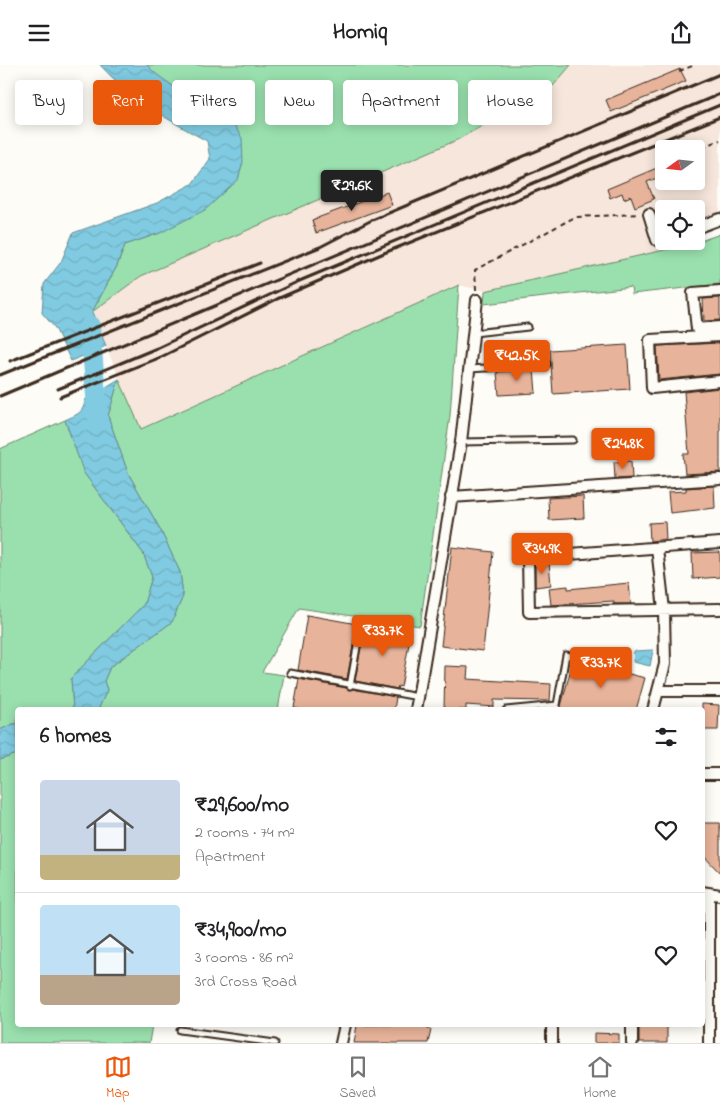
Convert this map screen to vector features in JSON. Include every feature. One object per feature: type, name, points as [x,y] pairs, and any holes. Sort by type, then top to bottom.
[{"type":"street","points":[[650,214],[655,232]]},
{"type":"street","points":[[705,225],[720,219]]},
{"type":"street","points":[[720,291],[693,293],[697,329],[720,327]]},
{"type":"street","points":[[417,707],[461,442],[477,300]]},
{"type":"street","points":[[720,336],[650,340],[652,387],[720,381]]},
{"type":"street","points":[[451,497],[720,479]]},
{"type":"street","points":[[720,543],[528,557],[529,612],[720,609]]},
{"type":"street","points":[[655,707],[665,664],[664,610],[657,548]]},
{"type":"street","points":[[658,691],[720,691]]},
{"type":"street","points":[[705,774],[720,774]]},
{"type":"street","points":[[709,1043],[711,893]]},
{"type":"street","points":[[341,1043],[345,1027]]},
{"type":"street","points":[[552,1027],[552,1043]]},
{"type":"street","points":[[632,1027],[632,1043]]},
{"type":"lane","points":[[474,333],[528,327]]},
{"type":"lane","points":[[470,369],[547,364]]},
{"type":"lane","points":[[461,442],[573,440]]},
{"type":"lane","points":[[350,686],[361,625]]},
{"type":"lane","points":[[556,707],[566,655],[588,659]]},
{"type":"lane","points":[[290,673],[350,686],[419,697]]},
{"type":"lane","points":[[180,1030],[275,1043]]},
{"type":"path","points":[[679,71],[695,65]]},
{"type":"path","points":[[705,146],[720,140]]},
{"type":"path","points":[[477,300],[474,270],[575,217],[650,214]]},
{"type":"shaded area","points":[[571,65],[720,65],[720,216],[705,232],[705,200],[655,200],[655,250],[664,250],[485,291],[459,285],[140,429],[92,312],[141,276],[457,139],[482,125],[552,125],[552,87]]},
{"type":"green space","points":[[147,65],[571,65],[552,87],[552,80],[468,80],[468,125],[484,125],[457,140],[141,276],[92,312],[117,266],[125,245],[160,233],[235,127],[232,125],[255,125],[255,80],[172,80],[172,88]]},
{"type":"green space","points":[[720,234],[720,284],[632,294],[631,287],[484,304],[485,291],[664,250],[705,250],[705,239]]},
{"type":"green space","points":[[459,285],[450,416],[420,626],[299,608],[262,672],[284,675],[279,707],[99,707],[107,690],[104,681],[110,667],[172,622],[183,596],[180,572],[160,529],[128,473],[108,416],[119,379],[141,429]]},
{"type":"green space","points":[[65,420],[84,473],[143,553],[152,577],[144,604],[71,678],[73,707],[15,707],[15,724],[0,730],[0,449]]},
{"type":"green space","points":[[621,650],[621,666],[584,657],[584,653]]},
{"type":"green space","points":[[15,755],[15,1027],[152,1027],[149,1043],[0,1043],[0,760]]},
{"type":"water","points":[[100,65],[147,65],[172,85],[172,121],[162,115],[162,80],[115,80]]},
{"type":"water","points":[[179,125],[232,125],[235,127],[242,138],[243,162],[238,180],[205,210],[160,233],[125,245],[117,266],[92,312],[106,346],[71,361],[55,328],[42,313],[44,284],[61,262],[73,233],[157,203],[192,184],[210,159],[207,141]]},
{"type":"water","points":[[119,379],[108,416],[128,473],[160,529],[180,572],[183,596],[172,622],[110,667],[104,681],[107,690],[99,707],[73,707],[71,678],[144,604],[152,577],[143,553],[84,473],[65,420],[81,411],[85,400]]},
{"type":"water","points":[[653,650],[650,666],[633,662],[634,651]]},
{"type":"water","points":[[15,724],[15,755],[0,760],[0,730]]},
{"type":"building","points":[[680,69],[686,81],[611,112],[606,100]]},
{"type":"building","points":[[655,169],[655,179],[647,182],[654,199],[635,207],[631,196],[624,199],[622,193],[610,198],[607,189]]},
{"type":"building","points":[[387,192],[392,205],[316,233],[312,220]]},
{"type":"building","points":[[720,298],[720,320],[704,321],[703,299]]},
{"type":"building","points":[[720,343],[720,374],[659,380],[657,346]]},
{"type":"building","points":[[627,345],[630,389],[553,394],[550,350]]},
{"type":"building","points":[[534,369],[536,393],[499,395],[497,372]]},
{"type":"building","points":[[720,388],[720,472],[685,474],[683,454],[689,454],[684,392]]},
{"type":"building","points":[[631,461],[632,478],[615,479],[614,462]]},
{"type":"building","points":[[714,486],[715,508],[670,513],[668,492],[686,491],[686,488]]},
{"type":"building","points":[[583,496],[584,518],[549,520],[548,498]]},
{"type":"building","points":[[665,522],[666,539],[650,541],[649,523]]},
{"type":"building","points":[[452,547],[493,552],[483,651],[441,646]]},
{"type":"building","points":[[720,552],[720,577],[693,579],[692,553]]},
{"type":"building","points":[[549,562],[551,585],[535,587],[535,563]]},
{"type":"building","points":[[629,583],[631,604],[614,604],[614,601],[551,605],[549,588],[568,586],[568,589]]},
{"type":"building","points":[[307,615],[357,624],[347,679],[298,670]]},
{"type":"building","points":[[365,624],[411,633],[401,687],[398,686],[397,689],[355,681]]},
{"type":"building","points":[[573,661],[645,678],[637,707],[561,707]]},
{"type":"building","points":[[445,666],[468,667],[467,679],[551,684],[550,701],[494,700],[494,707],[466,705],[466,707],[444,707]]},
{"type":"building","points":[[299,679],[349,690],[353,689],[396,697],[394,707],[294,707]]},
{"type":"building","points":[[702,704],[719,705],[718,730],[705,730],[705,707],[702,707]]},
{"type":"building","points":[[705,823],[720,823],[720,873],[705,857]]},
{"type":"building","points":[[357,1027],[427,1027],[431,1030],[428,1043],[354,1043]]},
{"type":"building","points":[[639,1027],[667,1027],[667,1043],[639,1043]]},
{"type":"building","points":[[594,1033],[619,1034],[619,1043],[594,1043]]},
{"type":"waterway","points":[[90,326],[98,419]]},
{"type":"railway","points":[[0,375],[320,247],[372,220],[720,74]]},
{"type":"railway","points":[[0,396],[720,94]]},
{"type":"railway","points":[[58,389],[157,348],[297,282],[720,105]]},
{"type":"railway","points":[[60,397],[161,357],[277,299],[384,253],[720,117]]},
{"type":"railway","points":[[10,361],[260,263]]}]
